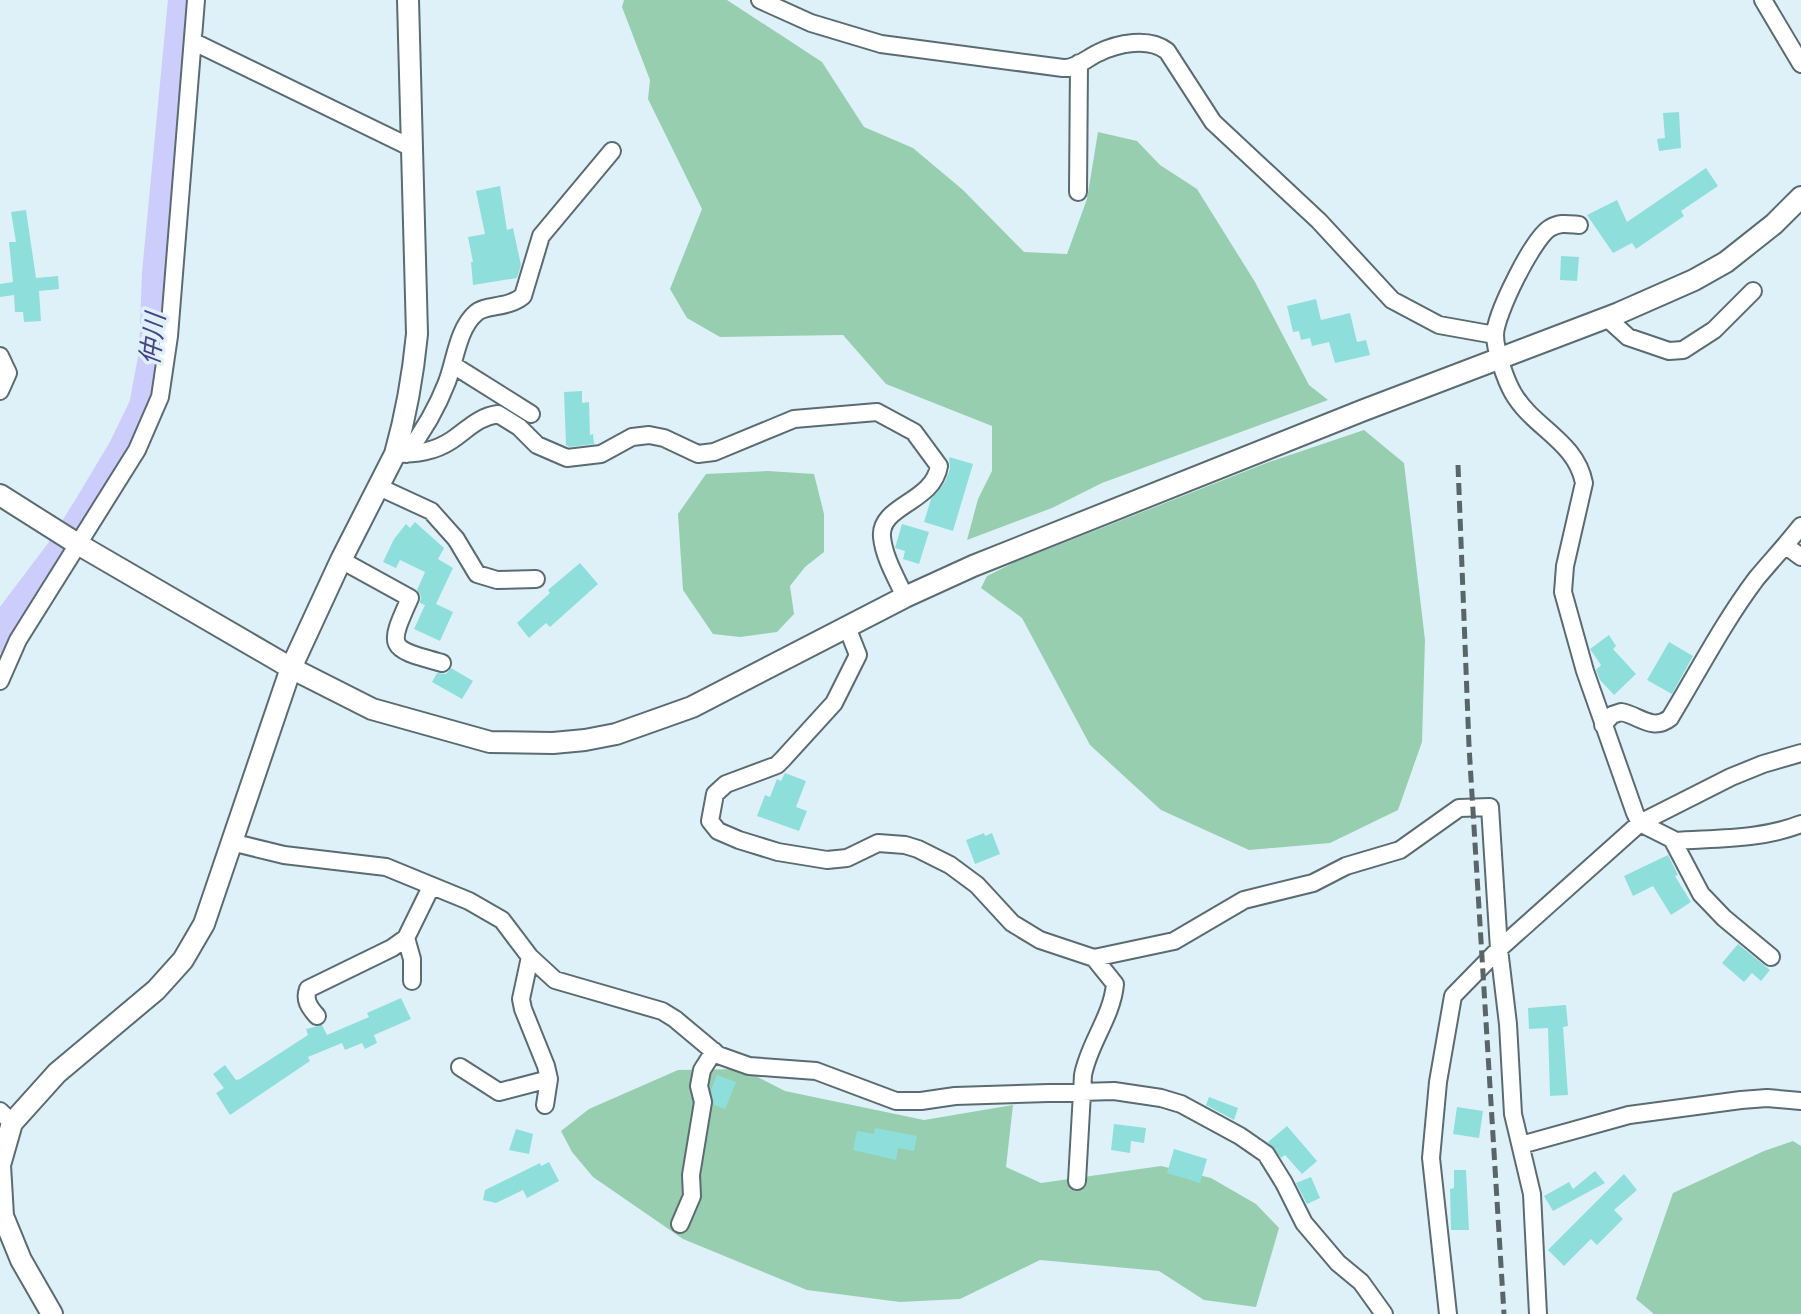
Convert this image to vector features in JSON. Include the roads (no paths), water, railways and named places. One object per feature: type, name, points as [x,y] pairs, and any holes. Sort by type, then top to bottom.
[{"type":"street","points":[[0,681],[18,640],[137,450],[160,397],[169,336],[196,0]]},
{"type":"street","points":[[400,454],[417,334],[408,0]]},
{"type":"street","points":[[1763,0],[1801,64]]},
{"type":"street","points":[[765,2],[823,27],[881,44],[1069,69],[1100,52],[1123,44],[1159,44],[1167,51],[1213,122],[1319,221],[1392,300],[1439,325],[1495,335]]},
{"type":"street","points":[[194,42],[412,148]]},
{"type":"street","points":[[1078,192],[1079,63]]},
{"type":"street","points":[[52,1314],[21,1260],[3,1216],[0,1165],[6,1117],[156,990],[183,960],[204,924],[291,668],[379,487],[400,454],[425,429],[459,344],[475,314],[480,310],[505,306],[523,296],[541,236],[612,151]]},
{"type":"street","points":[[0,495],[77,544],[291,668],[372,709],[490,742],[553,743],[616,734],[692,707],[905,597],[973,566],[1364,410],[1607,318],[1694,280],[1726,262],[1774,224],[1801,197]]},
{"type":"street","points":[[1579,225],[1559,223],[1538,239],[1514,284],[1495,335],[1513,392],[1523,407],[1574,456],[1582,470],[1584,483],[1565,566],[1563,592],[1603,725],[1640,823],[1665,833],[1674,841],[1701,894],[1724,918],[1771,957]]},
{"type":"street","points":[[1607,318],[1628,337],[1669,351],[1683,350],[1714,330],[1753,291]]},
{"type":"street","points":[[0,356],[8,373],[0,391]]},
{"type":"street","points":[[453,365],[531,414]]},
{"type":"street","points":[[400,454],[431,451],[455,438],[479,419],[498,414],[519,427],[537,445],[567,458],[601,454],[632,437],[649,435],[664,438],[698,454],[714,452],[794,419],[877,412],[914,432],[939,466],[937,475],[925,492],[893,512],[884,522],[882,536],[885,547],[905,597]]},
{"type":"street","points":[[379,487],[431,511],[456,539],[477,574],[497,580],[536,579]]},
{"type":"street","points":[[1603,725],[1612,715],[1621,712],[1652,725],[1664,723],[1670,718],[1698,666],[1732,614],[1757,578],[1801,526]]},
{"type":"street","points":[[1786,546],[1801,557]]},
{"type":"street","points":[[341,560],[410,598],[394,633],[396,643],[408,654],[442,663]]},
{"type":"street","points":[[847,627],[858,655],[834,703],[777,765],[739,778],[715,794],[710,821],[718,831],[778,852],[827,860],[847,858],[878,843],[918,849],[950,865],[977,885],[1012,923],[1040,940],[1094,958],[1174,941],[1244,900],[1313,883],[1346,866],[1400,850],[1459,808],[1490,807],[1513,1114],[1515,1133],[1521,1145],[1532,1194],[1538,1314]]},
{"type":"street","points":[[1448,1314],[1431,1158],[1438,1082],[1453,996],[1499,949],[1640,823],[1731,777],[1801,753]]},
{"type":"street","points":[[1674,841],[1750,837],[1778,833],[1801,824]]},
{"type":"street","points":[[231,842],[284,855],[386,867],[469,901],[502,920],[530,957],[555,980],[662,1011],[714,1051],[749,1066],[816,1071],[896,1101],[1114,1091],[1181,1104],[1266,1154],[1304,1223],[1338,1263],[1361,1282],[1384,1314]]},
{"type":"street","points":[[317,1016],[309,1006],[306,996],[308,989],[392,948],[406,938],[431,887]]},
{"type":"street","points":[[406,938],[412,959],[412,981]]},
{"type":"street","points":[[530,957],[521,999],[549,1079],[545,1105]]},
{"type":"street","points":[[1077,1181],[1085,1063],[1114,1002],[1115,984],[1094,958]]},
{"type":"street","points":[[680,1224],[692,1196],[691,1175],[703,1102],[699,1086],[702,1070],[714,1051]]},
{"type":"street","points":[[460,1067],[499,1092],[549,1079]]},
{"type":"street","points":[[1521,1145],[1629,1115],[1741,1100],[1786,1098],[1801,1101]]},
{"type":"waterway","name":"仲川","points":[[0,639],[9,618],[59,552],[88,506],[143,406],[153,353],[156,273],[182,0]]},
{"type":"railway","points":[[1458,465],[1469,746],[1504,1314]]}]
